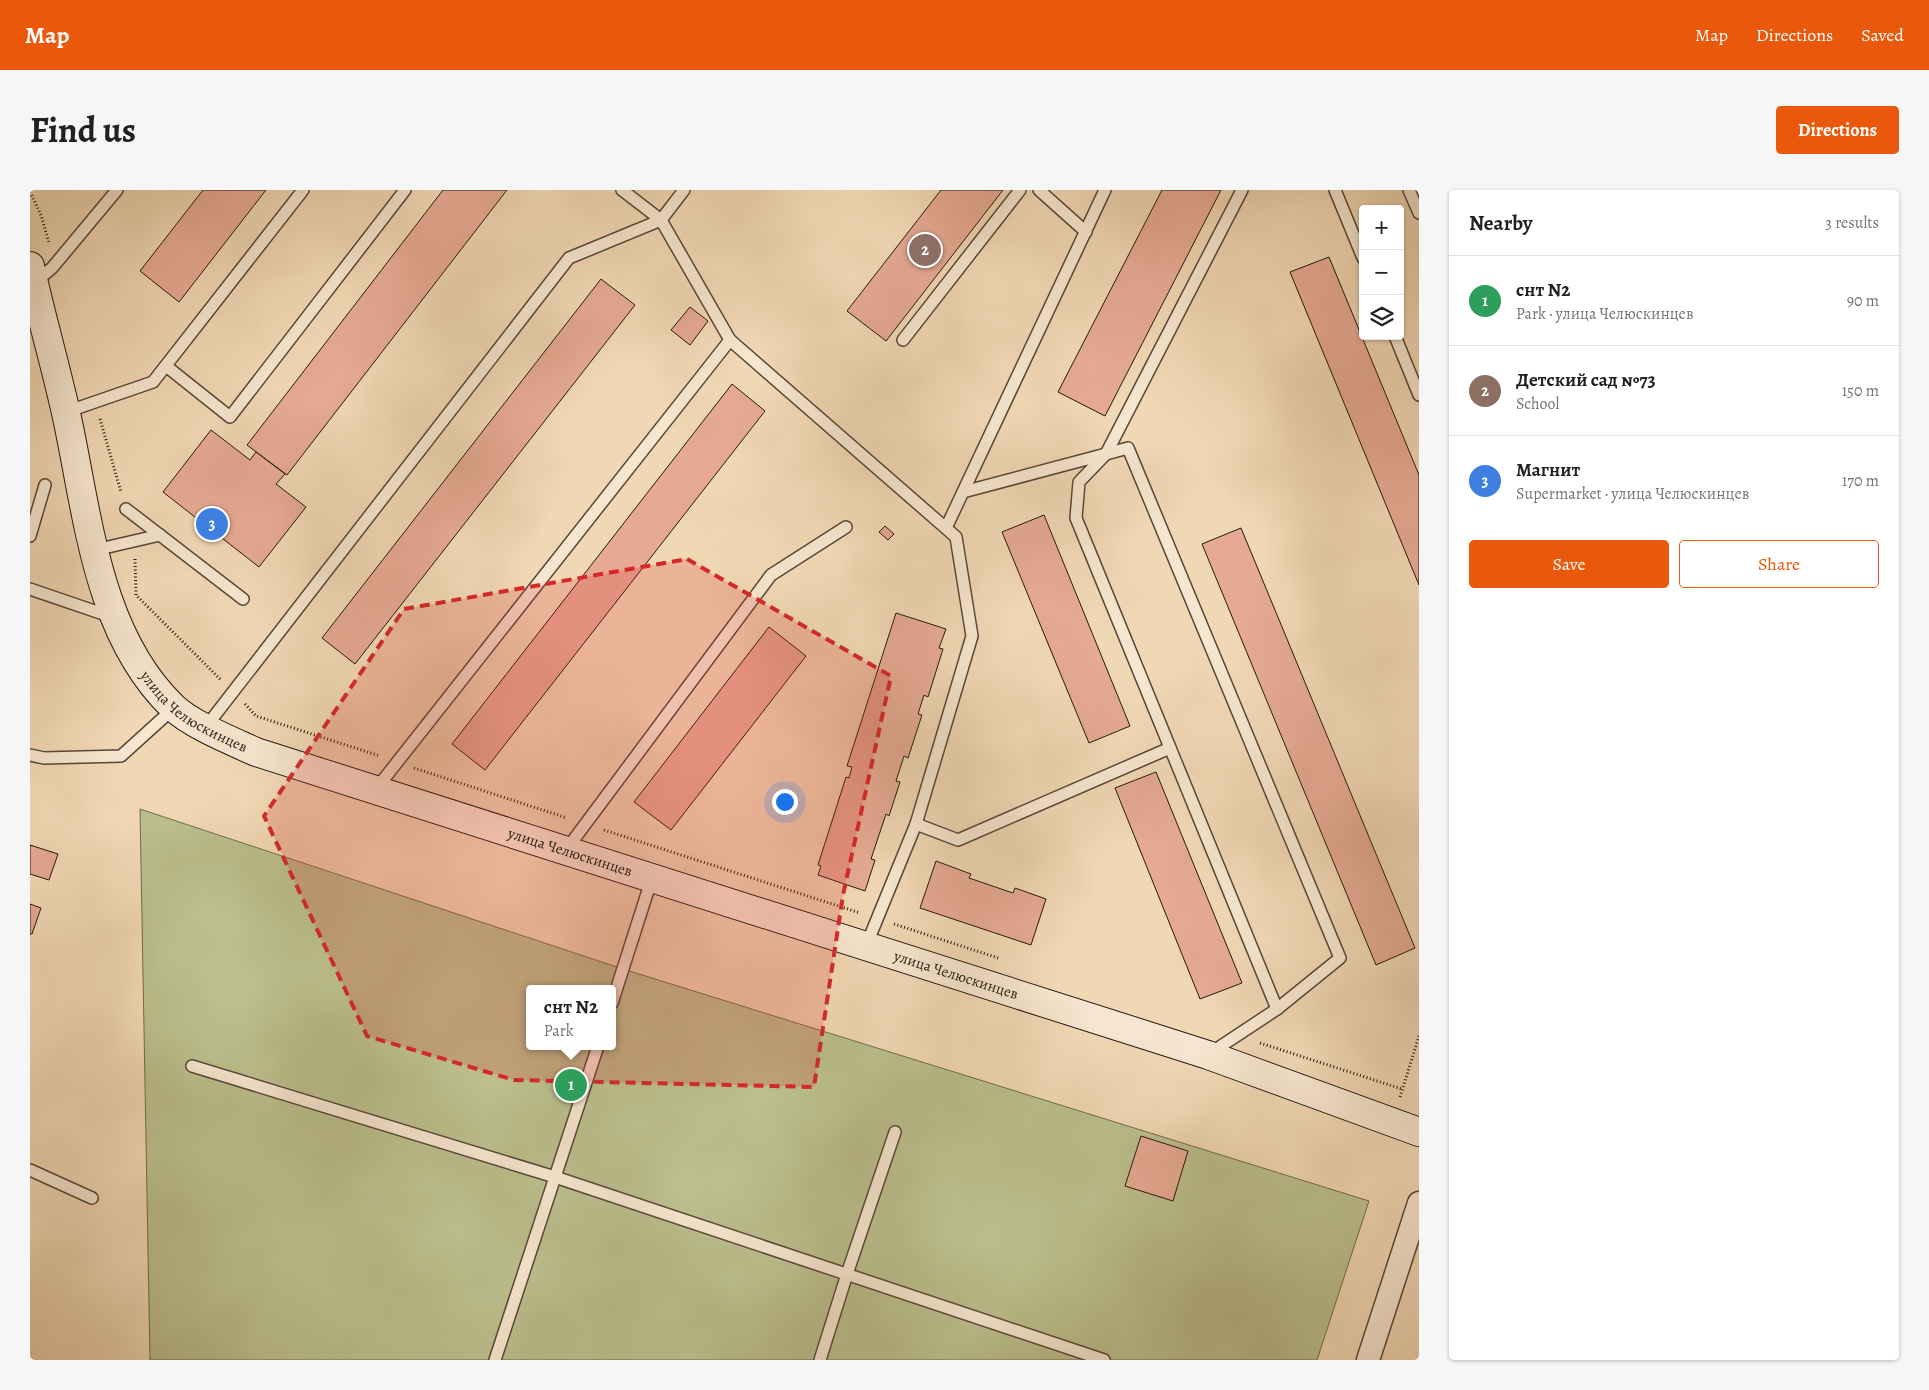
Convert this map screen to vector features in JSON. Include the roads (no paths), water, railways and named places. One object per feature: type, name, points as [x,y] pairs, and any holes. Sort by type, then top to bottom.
[{"type":"street","name":"улица Челюскинцев","points":[[39,273],[95,550],[114,618],[137,664],[174,708],[205,728],[256,752],[1208,1055],[1419,1132]]},
{"type":"street","points":[[1368,1360],[1419,1202]]},
{"type":"lane","points":[[39,273],[117,190]]},
{"type":"lane","points":[[66,412],[153,382],[303,190]]},
{"type":"lane","points":[[166,366],[230,417],[405,190]]},
{"type":"lane","points":[[622,190],[661,220],[730,340],[956,537],[972,636],[916,824],[866,947]]},
{"type":"lane","points":[[205,728],[569,258],[661,220],[684,190]]},
{"type":"lane","points":[[903,340],[1020,190]]},
{"type":"lane","points":[[1039,190],[1086,232]]},
{"type":"lane","points":[[946,528],[1105,190]]},
{"type":"lane","points":[[1242,190],[1106,454],[1079,482],[1076,518],[1277,1009]]},
{"type":"lane","points":[[1335,190],[1360,250]]},
{"type":"lane","points":[[1409,190],[1419,213]]},
{"type":"lane","points":[[375,790],[730,340]]},
{"type":"lane","points":[[1397,340],[1419,395]]},
{"type":"lane","points":[[963,492],[1128,448],[1340,958],[1277,1009],[1208,1055]]},
{"type":"lane","points":[[30,536],[45,485]]},
{"type":"lane","points":[[126,509],[243,599]]},
{"type":"lane","points":[[565,851],[771,575],[846,527]]},
{"type":"lane","points":[[95,550],[160,535]]},
{"type":"lane","points":[[30,589],[114,618]]},
{"type":"lane","points":[[30,755],[44,758],[121,756],[174,708]]},
{"type":"lane","points":[[916,824],[958,840],[1170,748]]},
{"type":"lane","points":[[616,990],[652,878]]},
{"type":"lane","points":[[495,1360],[597,1050]]},
{"type":"lane","points":[[192,1066],[555,1177],[1104,1360]]},
{"type":"lane","points":[[820,1360],[847,1274],[896,1132]]},
{"type":"lane","points":[[30,1170],[92,1198]]},
{"type":"place","name":"Детский сад №73","points":[[925,250]]},
{"type":"place","name":"Магнит","points":[[212,524]]},
{"type":"place","name":"снт N2","points":[[571,1085]]}]
